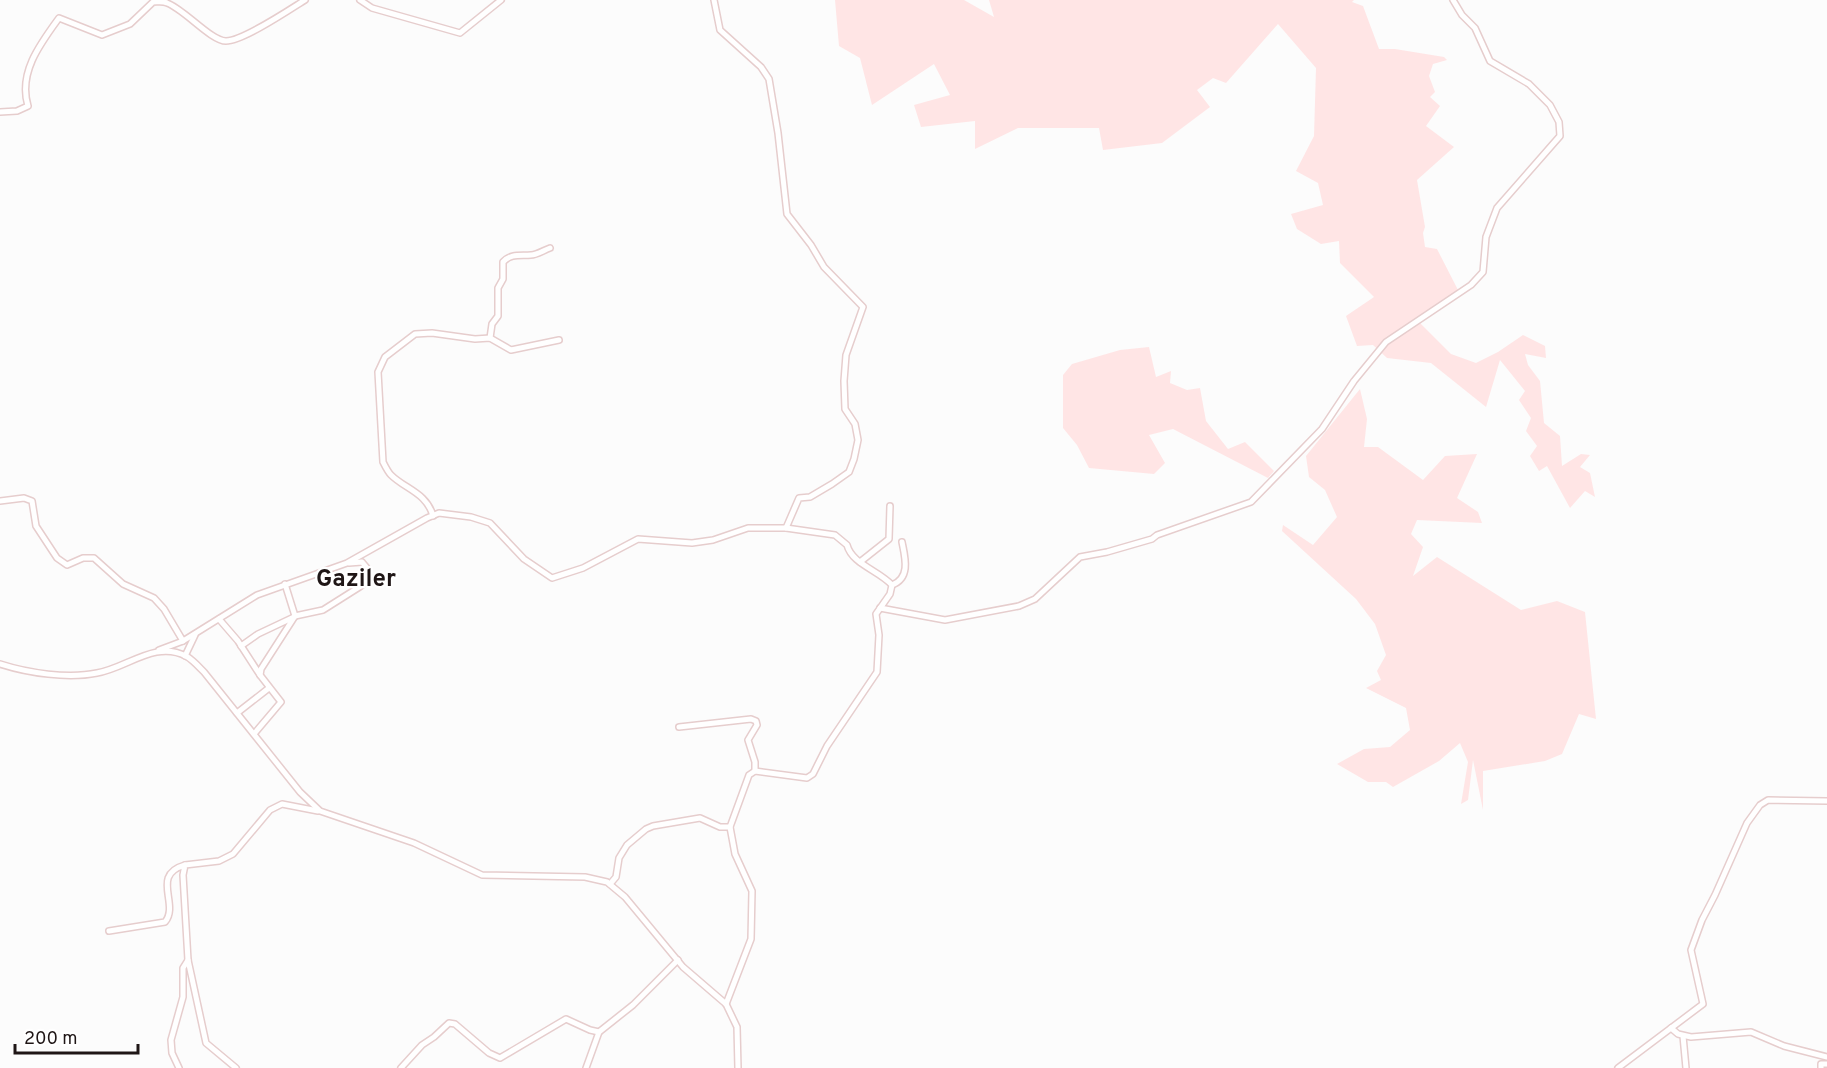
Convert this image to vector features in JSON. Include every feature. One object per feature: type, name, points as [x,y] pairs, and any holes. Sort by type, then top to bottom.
[{"type":"street","points":[[0,112],[17,111],[28,106],[24,90],[33,55],[58,18],[102,35],[130,24],[153,2],[166,2],[183,12],[216,38],[226,41],[241,37],[305,0]]},
{"type":"street","points":[[360,0],[372,8],[460,33],[501,0]]},
{"type":"street","points":[[714,0],[720,30],[761,67],[769,79],[778,132],[787,214],[811,245],[824,267],[863,307],[846,355],[844,381],[845,409],[855,424],[858,440],[854,459],[849,472],[810,497],[799,498],[786,528]]},
{"type":"street","points":[[880,608],[945,620],[1019,606],[1035,599],[1080,556],[1107,552],[1152,539],[1157,535],[1251,502],[1322,429],[1354,381],[1386,342],[1471,285],[1483,272],[1486,237],[1497,208],[1560,136],[1558,122],[1550,105],[1529,84],[1490,60],[1475,28],[1462,15],[1454,0]]},
{"type":"street","points":[[489,338],[492,324],[498,316],[498,288],[503,279],[503,262],[507,258],[524,254],[532,256],[550,248]]},
{"type":"street","points":[[433,516],[431,509],[421,498],[391,475],[383,462],[378,372],[385,357],[415,334],[432,333],[475,339],[489,338],[511,350],[559,340]]},
{"type":"street","points":[[0,501],[24,498],[32,501],[36,526],[57,558],[67,565],[83,558],[94,558],[123,584],[154,598],[164,609],[183,641]]},
{"type":"street","points":[[860,562],[889,539],[890,507]]},
{"type":"street","points":[[0,664],[49,675],[97,673],[183,641],[257,595],[347,563],[439,513],[471,517],[490,523],[524,559],[552,578],[583,568],[638,539],[692,543],[713,540],[748,528],[786,528],[835,536],[848,545],[849,552],[860,562],[883,575],[892,585]]},
{"type":"street","points":[[892,585],[903,576],[906,564],[902,542]]},
{"type":"street","points":[[241,646],[258,634],[295,616],[323,610],[362,586],[366,582],[367,568],[362,562],[347,563]]},
{"type":"street","points":[[260,675],[295,616],[285,584]]},
{"type":"street","points":[[726,1004],[751,939],[752,891],[735,854],[730,827],[750,775],[755,771],[807,778],[813,774],[827,746],[877,672],[879,635],[876,614],[890,594],[892,585]]},
{"type":"street","points":[[219,619],[280,702],[254,734]]},
{"type":"street","points":[[185,656],[196,633]]},
{"type":"street","points":[[154,652],[176,653],[185,656],[204,672],[300,792],[320,811]]},
{"type":"street","points":[[237,713],[269,688]]},
{"type":"street","points":[[679,727],[751,719],[756,721],[756,728],[748,740],[755,762],[755,771]]},
{"type":"street","points":[[1618,1068],[1703,1004],[1691,950],[1747,823],[1760,805],[1768,800],[1827,801]]},
{"type":"street","points":[[109,931],[165,922],[170,915],[168,879],[174,870],[185,865],[219,861],[233,854],[270,810],[282,804],[320,811],[414,843],[482,874],[585,877],[610,884],[625,897],[678,960],[726,1004],[738,1027],[738,1068]]},
{"type":"street","points":[[610,884],[616,876],[619,858],[627,845],[646,829],[700,818],[720,827],[730,827]]},
{"type":"street","points":[[185,865],[183,875],[188,960],[206,1043],[237,1068]]},
{"type":"street","points":[[179,1068],[172,1053],[171,1040],[183,997],[183,968],[188,960]]},
{"type":"street","points":[[586,1068],[599,1032],[633,1005],[678,960]]},
{"type":"street","points":[[400,1068],[449,1023],[455,1024],[489,1053],[500,1058],[566,1019],[599,1032]]},
{"type":"street","points":[[1671,1028],[1683,1036],[1695,1037],[1748,1032],[1784,1046],[1827,1057]]},
{"type":"street","points":[[1683,1036],[1686,1068]]},
{"type":"street","points":[[1821,1068],[1821,1064],[1827,1064]]},
{"type":"shaded area","points":[[835,0],[964,0],[994,17],[989,0],[1354,0],[1352,2],[1363,6],[1379,49],[1395,49],[1444,57],[1447,60],[1433,64],[1429,76],[1435,92],[1430,97],[1440,106],[1426,126],[1454,147],[1417,180],[1425,227],[1423,233],[1425,247],[1437,249],[1458,290],[1416,319],[1451,354],[1476,363],[1498,352],[1523,335],[1545,346],[1546,358],[1525,354],[1528,365],[1540,381],[1544,423],[1560,436],[1562,466],[1581,454],[1590,455],[1580,467],[1590,473],[1595,497],[1585,491],[1570,508],[1547,466],[1539,471],[1530,456],[1537,446],[1526,431],[1531,418],[1519,400],[1525,391],[1500,360],[1486,407],[1431,363],[1387,358],[1373,345],[1357,346],[1346,316],[1374,297],[1340,263],[1339,241],[1321,244],[1297,229],[1291,214],[1323,205],[1318,183],[1296,171],[1314,136],[1316,68],[1278,24],[1226,83],[1213,78],[1197,90],[1210,107],[1162,143],[1103,150],[1099,128],[1018,128],[975,149],[975,121],[921,127],[914,105],[950,95],[934,64],[872,105],[860,58],[839,46]]},
{"type":"shaded area","points":[[1149,347],[1156,377],[1171,371],[1170,383],[1187,390],[1200,388],[1206,421],[1228,449],[1245,442],[1274,471],[1268,478],[1173,429],[1149,435],[1165,463],[1154,474],[1089,468],[1077,445],[1063,428],[1063,375],[1072,364],[1120,350]]},
{"type":"shaded area","points":[[1360,389],[1367,419],[1364,447],[1378,447],[1423,480],[1445,456],[1477,454],[1457,498],[1478,512],[1482,523],[1417,520],[1411,534],[1423,547],[1413,576],[1437,557],[1521,610],[1557,601],[1585,612],[1596,719],[1579,714],[1562,754],[1545,761],[1483,771],[1483,810],[1473,760],[1468,800],[1461,804],[1468,762],[1460,743],[1439,761],[1393,787],[1386,782],[1368,782],[1337,764],[1364,749],[1390,747],[1410,730],[1406,708],[1366,688],[1381,680],[1377,671],[1386,655],[1375,624],[1356,599],[1282,531],[1283,525],[1313,545],[1337,517],[1325,490],[1309,477],[1306,456]]},
{"type":"district","name":"Gaziler","points":[[356,578]]}]
